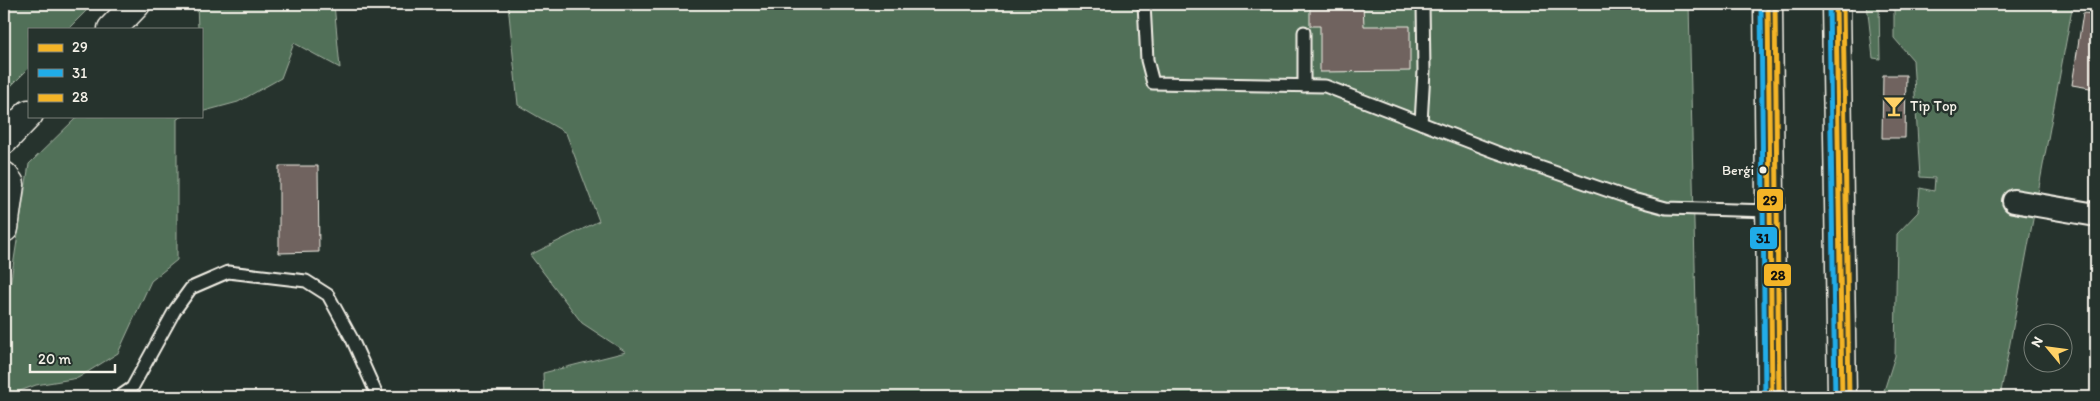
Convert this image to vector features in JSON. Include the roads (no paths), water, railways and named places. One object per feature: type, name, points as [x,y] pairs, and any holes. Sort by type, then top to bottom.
[{"type":"main road","points":[[113,28],[136,4]]},
{"type":"main road","points":[[1768,4],[1772,397]]},
{"type":"main road","points":[[1836,4],[1842,397]]},
{"type":"main road","points":[[4,140],[28,115]]},
{"type":"main road","points":[[4,176],[10,184],[4,228]]},
{"type":"street","points":[[2014,201],[2096,215]]},
{"type":"lane","points":[[1144,4],[1147,60],[1153,83],[1325,86],[1496,152],[1629,198],[1666,208],[1770,211]]},
{"type":"lane","points":[[1421,123],[1424,71],[1423,4]]},
{"type":"lane","points":[[1304,32],[1304,86]]},
{"type":"lane","points":[[119,397],[132,388],[175,310],[191,288],[228,272],[306,281],[328,295],[352,339],[378,397]]},
{"type":"place","name":"Tip Top","points":[[1894,106]]},
{"type":"place","name":"Berģi","points":[[1763,170]]}]
